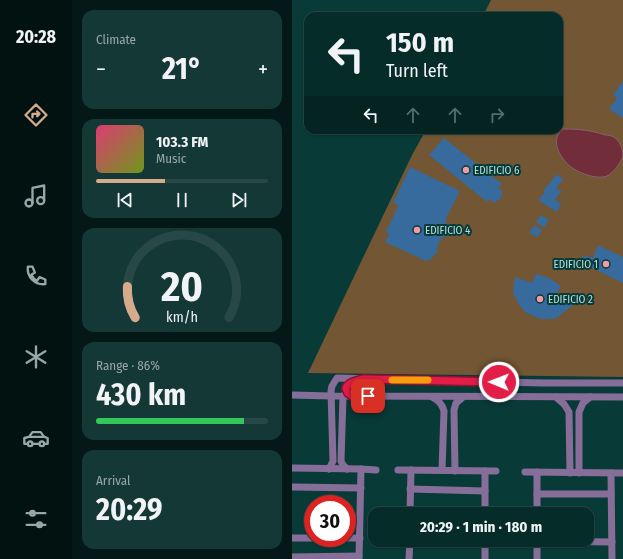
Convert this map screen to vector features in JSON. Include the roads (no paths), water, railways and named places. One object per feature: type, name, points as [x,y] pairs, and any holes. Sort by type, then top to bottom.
[{"type":"street","points":[[329,468],[333,461],[331,396],[332,386],[337,378],[544,383],[623,383]]},
{"type":"street","points":[[352,396],[346,388],[348,385],[363,379]]},
{"type":"street","points":[[292,395],[623,397]]},
{"type":"street","points":[[343,396],[341,461],[347,469]]},
{"type":"street","points":[[432,397],[440,401],[444,411],[442,470]]},
{"type":"street","points":[[455,471],[454,410],[456,403],[463,397]]},
{"type":"street","points":[[556,397],[564,404],[569,412],[570,472]]},
{"type":"street","points":[[579,472],[579,412],[583,403],[590,397]]},
{"type":"street","points":[[292,468],[376,470]]},
{"type":"street","points":[[292,557],[359,557],[361,470]]},
{"type":"street","points":[[398,470],[496,471]]},
{"type":"street","points":[[410,507],[411,470]]},
{"type":"street","points":[[485,471],[485,507]]},
{"type":"street","points":[[525,472],[623,473]]},
{"type":"street","points":[[537,507],[538,472]]},
{"type":"street","points":[[611,473],[612,559]]},
{"type":"street","points":[[292,487],[361,488]]},
{"type":"street","points":[[410,490],[485,491]]},
{"type":"street","points":[[538,494],[611,494]]},
{"type":"street","points":[[292,538],[304,538]]},
{"type":"street","points":[[594,542],[612,542]]},
{"type":"street","points":[[409,559],[410,547]]},
{"type":"street","points":[[485,547],[485,559]]},
{"type":"street","points":[[537,547],[537,559]]},
{"type":"place","name":"EDIFICIO 6","points":[[466,170]]},
{"type":"place","name":"EDIFICIO 4","points":[[417,230]]},
{"type":"place","name":"EDIFICIO 1","points":[[606,264]]},
{"type":"place","name":"EDIFICIO 2","points":[[540,299]]}]
